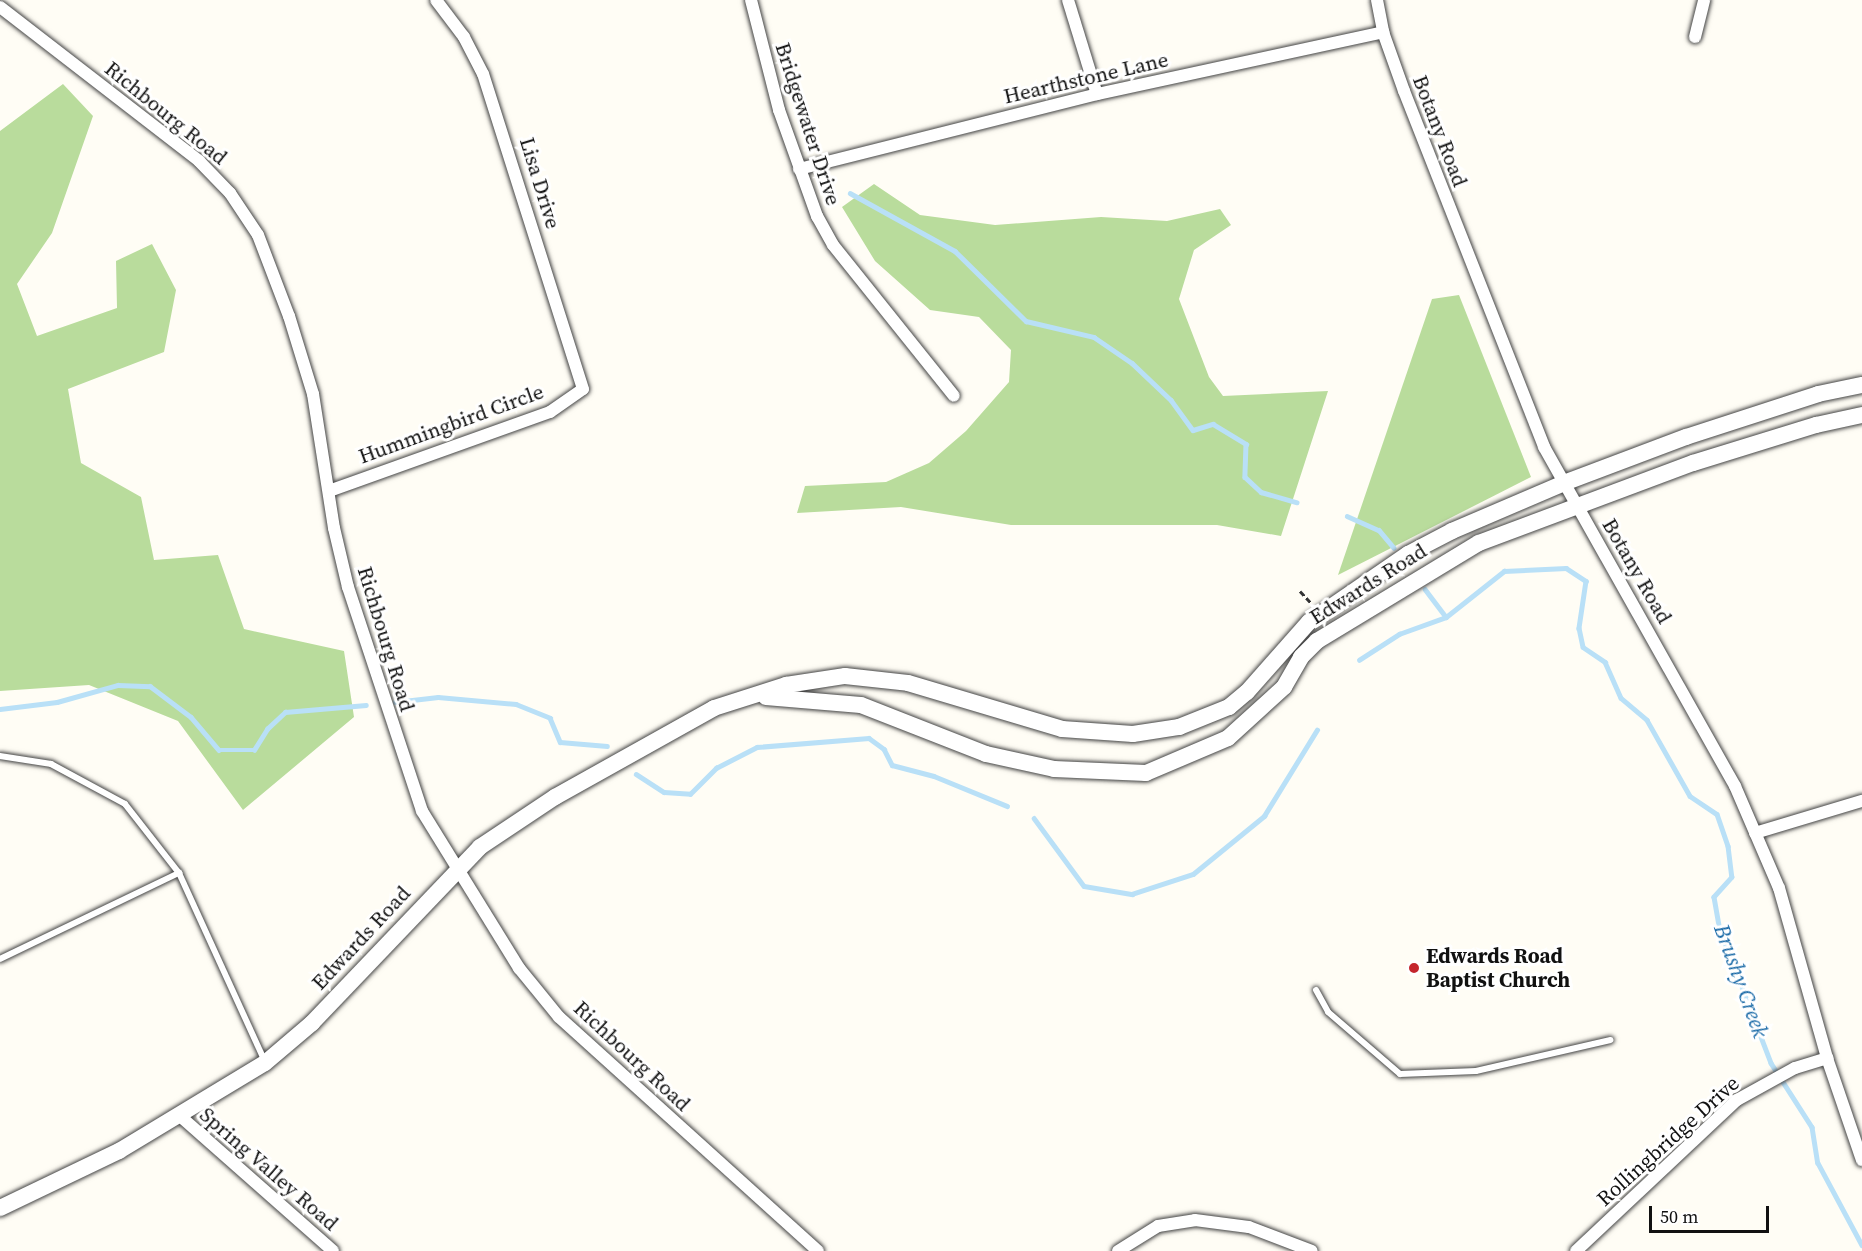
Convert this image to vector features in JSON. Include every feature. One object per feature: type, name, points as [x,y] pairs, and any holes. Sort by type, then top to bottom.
[{"type":"street","name":"Lisa Drive","points":[[436,0],[464,37],[483,74],[583,389]]},
{"type":"street","name":"Bridgewater Drive","points":[[751,0],[778,110],[817,216],[833,245],[954,396]]},
{"type":"street","points":[[1068,0],[1097,94]]},
{"type":"street","name":"Botany Road","points":[[1377,0],[1383,32],[1544,447],[1735,786],[1779,888],[1827,1058],[1862,1160]]},
{"type":"street","points":[[1695,37],[1704,0]]},
{"type":"street","name":"Richbourg Road","points":[[0,7],[200,161],[245,213],[276,278],[313,394],[348,587],[371,666],[422,811],[456,871],[519,968],[559,1017],[818,1251]]},
{"type":"street","name":"Hearthstone Lane","points":[[799,169],[1097,94],[1383,32]]},
{"type":"street","name":"Edwards Road","points":[[0,1208],[180,1116],[265,1063],[312,1023],[480,847],[555,796],[714,708],[753,698],[786,685],[821,678],[869,677],[908,683],[1062,729],[1133,734],[1179,727],[1228,707],[1247,692],[1309,622],[1408,554],[1564,483],[1686,437],[1818,394],[1862,385]]},
{"type":"street","name":"Hummingbird Circle","points":[[329,491],[550,412],[583,389]]},
{"type":"street","points":[[1818,394],[1825,423]]},
{"type":"street","name":"Edwards Road","points":[[753,698],[783,696],[861,705],[986,754],[1054,769],[1146,772],[1228,738],[1284,687],[1301,657],[1317,641],[1384,598],[1479,543],[1576,504],[1693,463],[1825,423],[1862,415]]},
{"type":"street","points":[[1755,833],[1862,801]]},
{"type":"street","name":"Rollingbridge Drive","points":[[1576,1251],[1717,1118],[1766,1082],[1795,1068],[1827,1058]]},
{"type":"street","name":"Spring Valley Road","points":[[180,1116],[333,1251]]},
{"type":"street","points":[[1118,1251],[1158,1226],[1196,1220],[1249,1227],[1311,1251]]},
{"type":"lane","points":[[0,756],[51,764],[125,804],[179,873],[265,1063]]},
{"type":"lane","points":[[0,959],[179,873]]},
{"type":"lane","points":[[1316,990],[1328,1012],[1400,1074],[1476,1071],[1610,1040]]},
{"type":"green space","points":[[63,84],[93,116],[52,233],[17,284],[37,336],[117,308],[116,261],[152,244],[176,290],[164,352],[68,389],[81,463],[141,497],[154,560],[218,555],[244,629],[344,651],[354,717],[243,810],[178,721],[89,685],[0,691],[0,131]]},
{"type":"green space","points":[[874,184],[920,215],[995,225],[1101,217],[1167,221],[1220,209],[1231,225],[1194,250],[1179,299],[1209,377],[1223,396],[1328,391],[1281,536],[1217,525],[1011,525],[901,507],[797,513],[805,486],[886,482],[929,463],[966,431],[1009,382],[1011,350],[979,317],[930,310],[875,261],[842,207]]},
{"type":"green space","points":[[1459,295],[1531,477],[1338,575],[1432,299]]},
{"type":"waterway","points":[[850,193],[955,251],[1026,321],[1094,337],[1132,363],[1171,400],[1193,430],[1213,424],[1246,444],[1245,477],[1261,492],[1297,502]]},
{"type":"waterway","points":[[1347,516],[1379,530],[1394,548]]},
{"type":"waterway","name":"Brushy Creek","points":[[1359,660],[1399,634],[1446,617],[1504,571],[1566,568],[1586,581],[1579,628],[1583,647],[1605,662],[1621,698],[1647,720],[1690,796],[1717,814],[1728,846],[1732,877],[1714,897],[1720,930],[1771,1063],[1812,1127],[1818,1163],[1862,1245]]},
{"type":"waterway","points":[[1425,589],[1446,617]]},
{"type":"waterway","name":"Brushy Creek","points":[[0,709],[57,702],[118,685],[150,686],[191,717],[219,750],[254,750],[267,729],[285,712],[366,705]]},
{"type":"waterway","name":"Brushy Creek","points":[[395,702],[438,697],[516,704],[550,718],[560,742],[607,746]]},
{"type":"waterway","name":"Brushy Creek","points":[[1034,818],[1084,886],[1132,894],[1193,874],[1264,816],[1317,730]]},
{"type":"waterway","name":"Brushy Creek","points":[[636,774],[664,792],[690,794],[716,768],[757,747],[869,738],[884,749],[892,765],[934,776],[1007,806]]},
{"type":"place","name":"Edwards Road Baptist Church","points":[[1414,968]]}]
